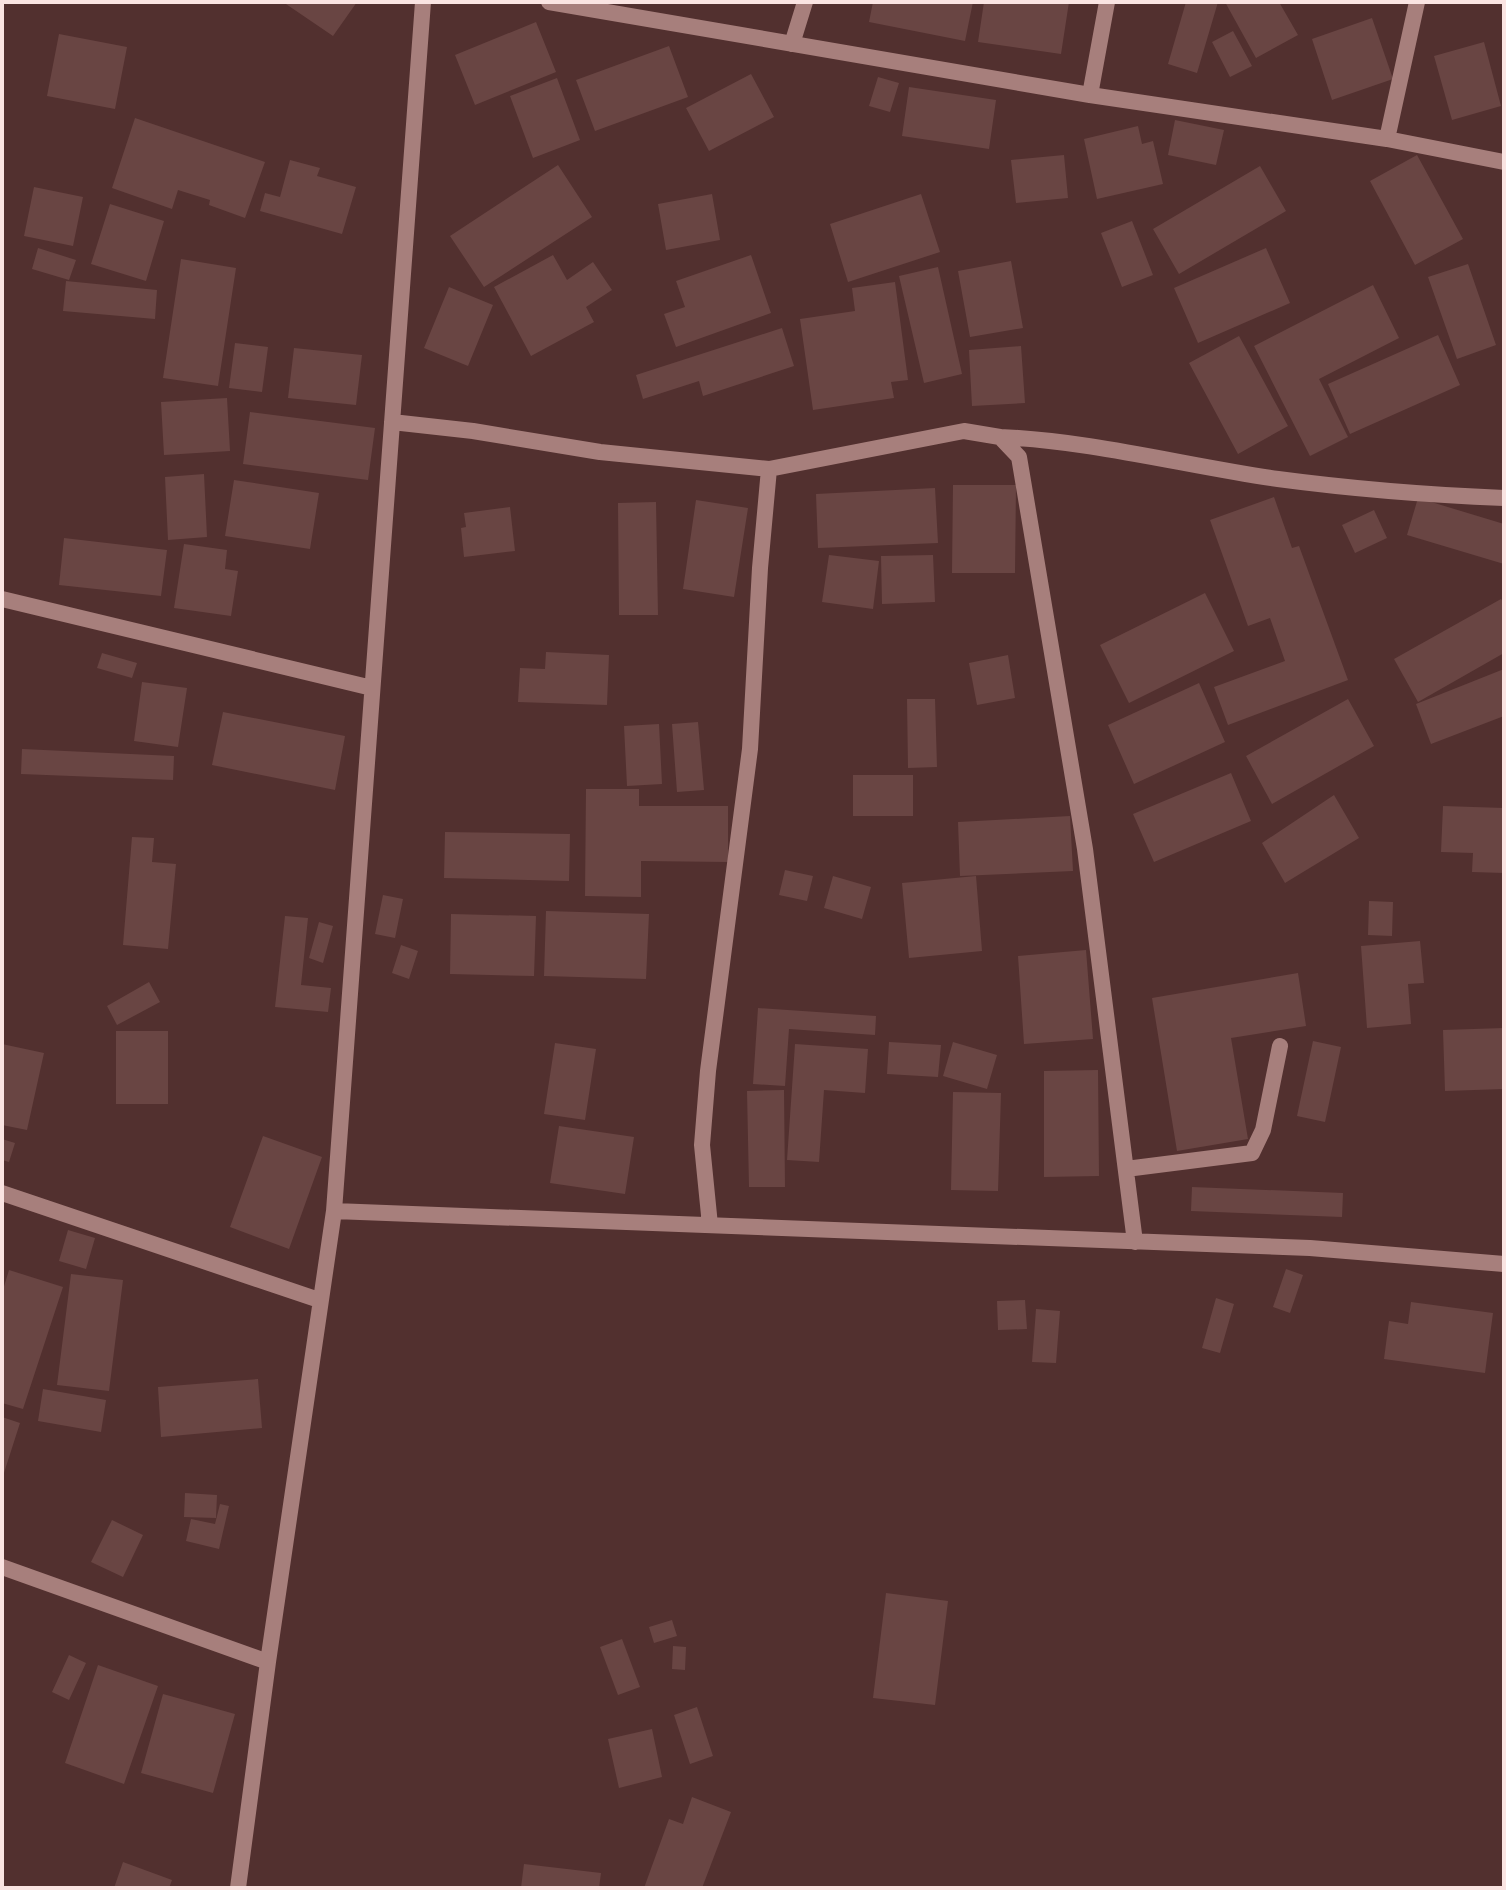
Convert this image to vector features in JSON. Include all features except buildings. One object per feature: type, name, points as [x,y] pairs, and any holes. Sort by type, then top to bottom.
[{"type":"street","points":[[238,1888],[334,1211],[423,2]]},
{"type":"street","points":[[549,2],[1090,95],[1387,139],[1504,162]]},
{"type":"street","points":[[792,44],[805,2]]},
{"type":"street","points":[[1090,95],[1107,2]]},
{"type":"street","points":[[1387,139],[1417,2]]},
{"type":"street","points":[[392,422],[473,431],[600,452],[769,469],[964,431],[1081,443],[1127,454],[1279,479],[1435,495],[1504,498]]},
{"type":"street","points":[[1000,437],[1019,457],[1085,849],[1135,1242]]},
{"type":"street","points":[[710,1225],[702,1145],[708,1071],[750,749],[769,469]]},
{"type":"street","points":[[2,599],[372,688]]},
{"type":"street","points":[[1126,1169],[1252,1153],[1263,1130],[1280,1046]]},
{"type":"street","points":[[2,1193],[319,1300]]},
{"type":"street","points":[[334,1211],[1310,1248],[1504,1264]]},
{"type":"street","points":[[2,1567],[268,1662]]}]
